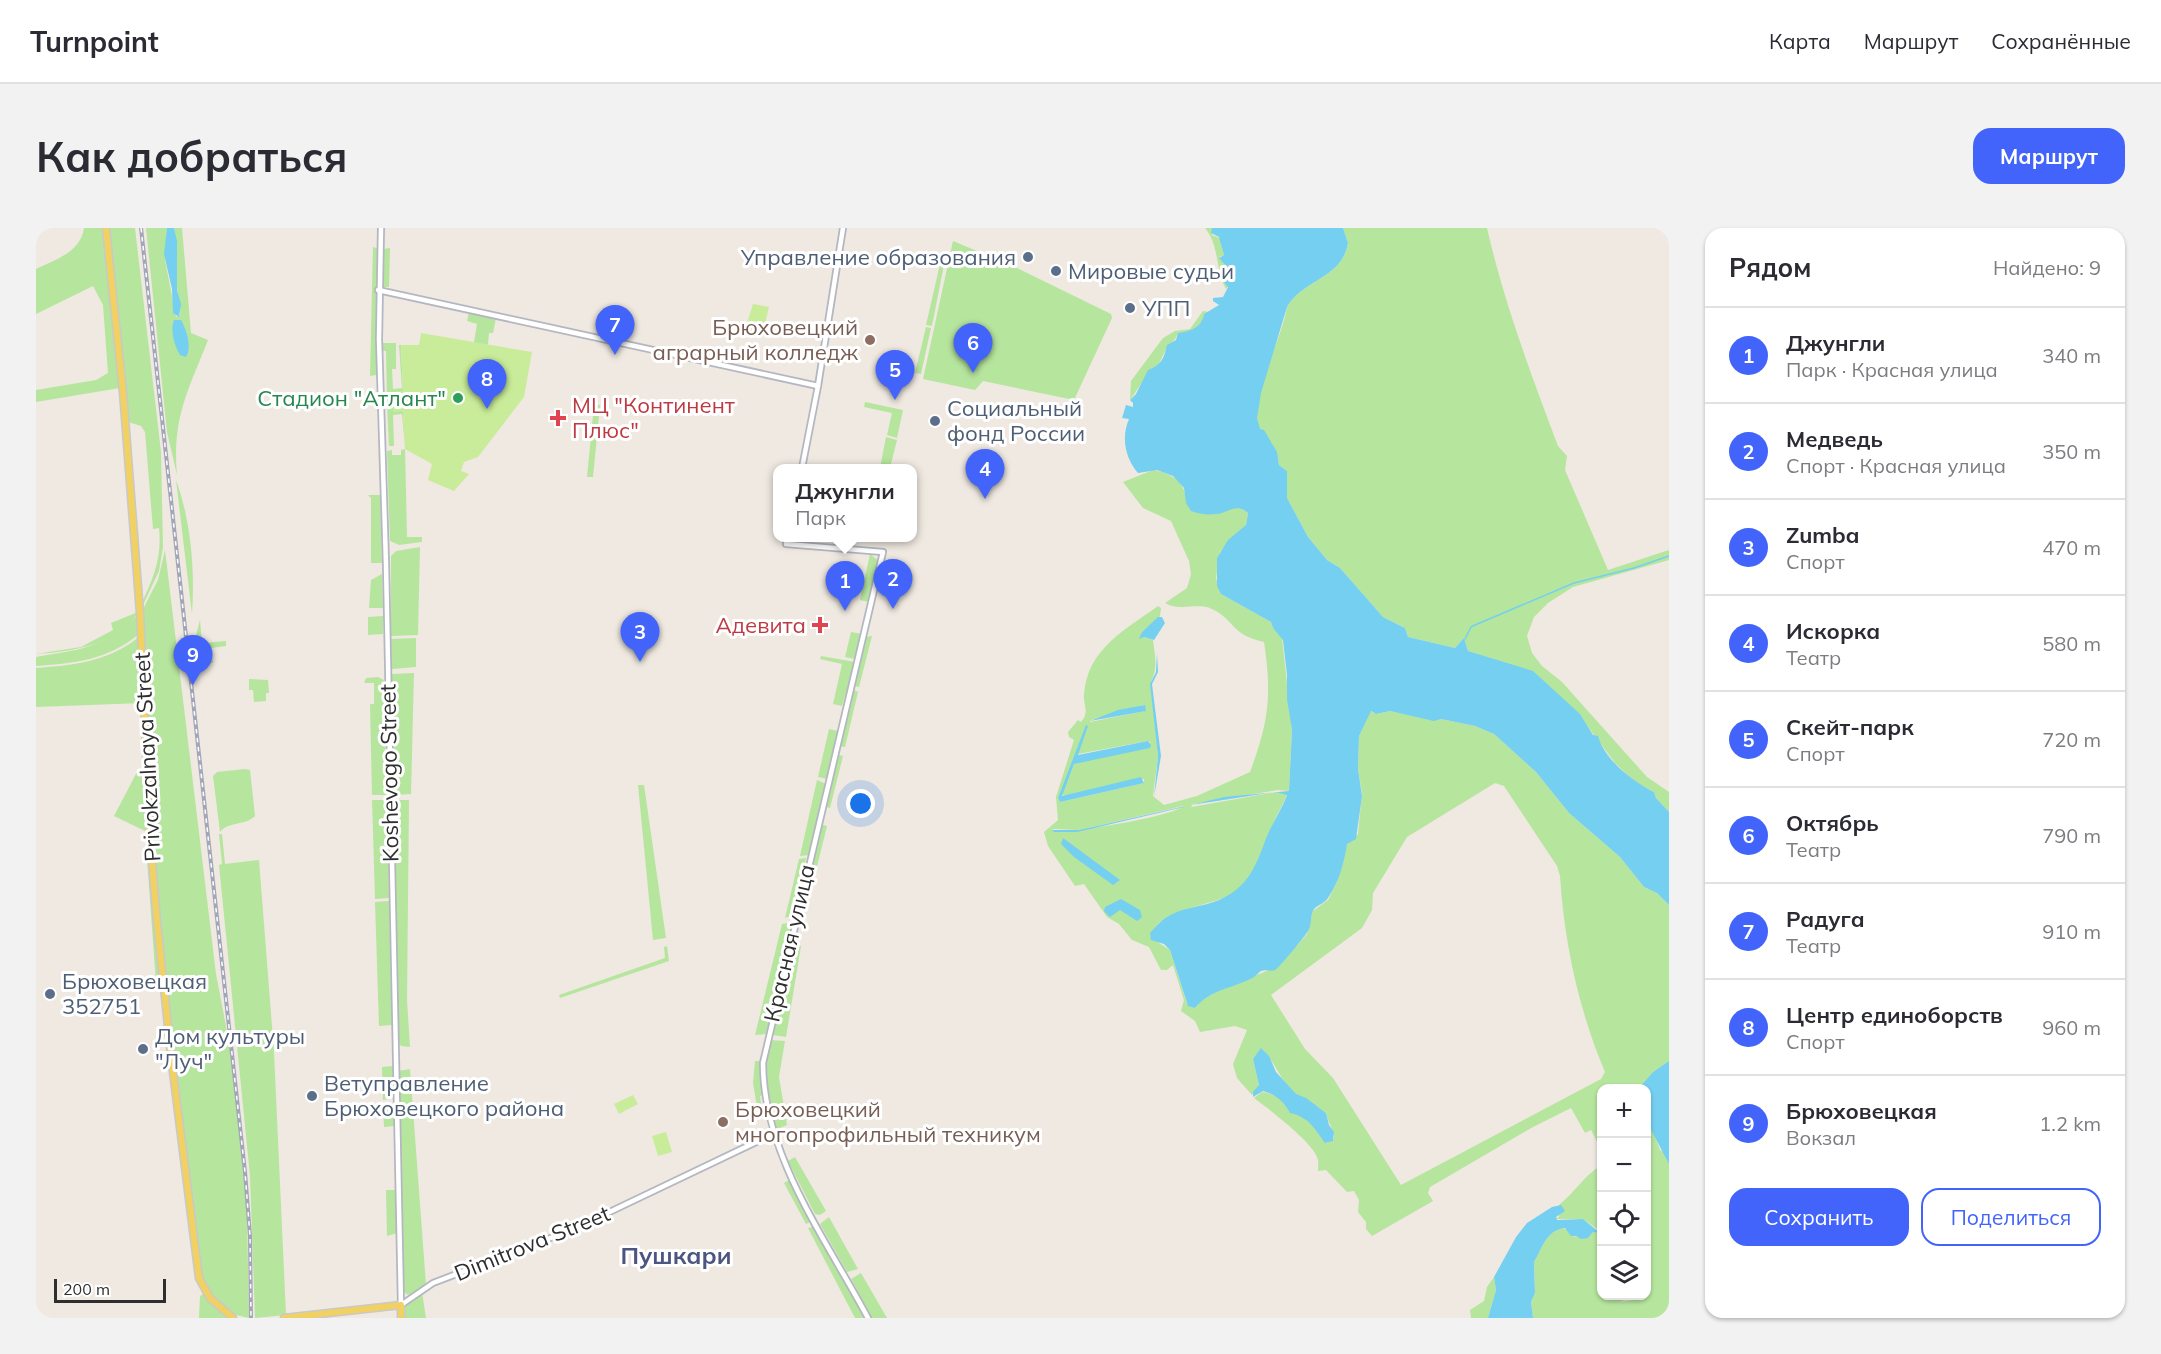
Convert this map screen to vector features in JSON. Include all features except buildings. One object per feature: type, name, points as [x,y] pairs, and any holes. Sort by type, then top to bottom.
[{"type":"main road","name":"Privokzalnaya Street","points":[[106,228],[123,392],[138,593],[157,922],[176,1095],[202,1285],[215,1303],[233,1318]]},
{"type":"main road","name":"Dimitrova Street","points":[[284,1318],[401,1305]]},
{"type":"main road","name":"Koshevogo Street","points":[[401,1305],[401,1318]]},
{"type":"street","name":"Koshevogo Street","points":[[381,228],[378,290],[401,1305]]},
{"type":"street","points":[[803,464],[818,386],[843,228]]},
{"type":"street","points":[[378,290],[818,386]]},
{"type":"street","name":"Красная улица","points":[[787,542],[786,544],[883,552],[765,1048],[763,1078],[773,1134],[795,1183],[868,1318]]},
{"type":"street","name":"Dimitrova Street","points":[[401,1305],[433,1283],[574,1229],[773,1134]]},
{"type":"green space","points":[[84,228],[104,228],[120,388],[36,402],[36,390],[96,380],[108,373],[103,305],[93,286],[36,314],[36,269],[73,249],[82,236]]},
{"type":"green space","points":[[109,228],[135,228],[161,452],[163,547],[159,571],[142,607],[158,558],[160,538],[159,528],[153,529],[145,432],[141,426],[128,422]]},
{"type":"green space","points":[[146,228],[167,228],[165,260],[176,317],[180,315],[180,304],[174,228],[182,228],[191,333],[208,340],[188,390],[179,421],[177,475],[167,432]]},
{"type":"green space","points":[[1205,228],[1212,228],[1212,235],[1220,238],[1224,255],[1219,257],[1228,268],[1228,276],[1224,277],[1228,286],[1226,289],[1213,242]]},
{"type":"green space","points":[[1343,228],[1487,228],[1501,284],[1528,365],[1558,446],[1567,456],[1565,470],[1608,570],[1669,550],[1669,560],[1573,587],[1548,603],[1534,617],[1527,636],[1532,653],[1542,666],[1562,682],[1647,777],[1669,792],[1669,812],[1656,798],[1654,792],[1636,783],[1615,763],[1576,711],[1530,671],[1468,651],[1464,638],[1455,648],[1408,637],[1405,628],[1383,617],[1340,568],[1327,560],[1308,537],[1287,498],[1287,471],[1279,465],[1275,452],[1258,426],[1257,407],[1287,307],[1302,290],[1330,272],[1338,264],[1348,243]]},
{"type":"green space","points":[[953,241],[1013,266],[1111,314],[1112,318],[1074,400],[983,381],[975,390],[923,379]]},
{"type":"green space","points":[[948,244],[932,326],[926,325],[940,264],[944,264]]},
{"type":"green space","points":[[373,247],[377,248],[376,375],[370,376]]},
{"type":"green space","points":[[390,248],[389,287],[382,287],[383,249]]},
{"type":"green space","points":[[753,304],[769,307],[762,337],[744,333]]},
{"type":"green space","points":[[1203,311],[1208,312],[1204,314],[1201,323],[1186,333],[1177,335],[1168,346],[1157,367],[1152,368],[1130,400],[1131,381],[1163,338],[1175,331],[1190,329]]},
{"type":"green space","points":[[469,312],[496,318],[493,333],[489,333],[487,355],[474,342],[477,324],[467,321]]},
{"type":"green space","points":[[926,327],[931,328],[921,374],[915,373]]},
{"type":"green space","name":"Стадион \"Атлант\"","points":[[421,333],[532,352],[524,397],[478,457],[464,462],[461,471],[469,474],[454,491],[428,480],[432,464],[405,449],[403,411],[393,412],[393,404],[387,404],[387,400],[393,399],[393,392],[403,391],[401,345],[419,345]]},
{"type":"green space","points":[[383,343],[396,343],[396,369],[392,369],[393,389],[402,388],[399,345],[401,345],[403,392],[393,400],[387,400],[386,351],[383,351]]},
{"type":"green space","points":[[865,402],[903,410],[897,438],[887,435],[892,413],[864,407]]},
{"type":"green space","points":[[387,404],[393,404],[403,411],[405,448],[402,414],[393,415],[394,446],[389,446]]},
{"type":"green space","points":[[594,405],[600,405],[593,477],[587,477]]},
{"type":"green space","points":[[886,437],[897,440],[891,464],[881,464]]},
{"type":"green space","points":[[405,449],[407,537],[422,537],[422,542],[399,545],[390,541],[387,451],[392,450],[392,455],[401,455],[401,450]]},
{"type":"green space","points":[[1153,470],[1177,480],[1184,490],[1186,503],[1196,510],[1214,513],[1235,508],[1248,513],[1246,525],[1220,552],[1216,578],[1221,594],[1271,622],[1273,628],[1282,637],[1292,730],[1289,791],[1278,790],[1193,804],[1191,807],[1277,792],[1287,794],[1260,859],[1246,882],[1239,889],[1218,900],[1169,916],[1153,931],[1156,941],[1170,950],[1187,1004],[1195,1008],[1203,999],[1218,991],[1279,966],[1307,934],[1313,911],[1328,900],[1336,884],[1347,844],[1358,834],[1362,793],[1358,769],[1359,736],[1370,711],[1376,714],[1390,711],[1475,726],[1494,734],[1536,772],[1569,813],[1620,857],[1644,887],[1657,893],[1669,905],[1669,1061],[1653,1072],[1643,1084],[1597,1084],[1597,1142],[1591,1130],[1585,1133],[1571,1108],[1533,1127],[1430,1187],[1428,1193],[1433,1201],[1372,1236],[1366,1229],[1366,1222],[1358,1212],[1359,1200],[1354,1191],[1347,1192],[1326,1170],[1318,1171],[1318,1159],[1307,1143],[1254,1098],[1262,1092],[1282,1100],[1313,1125],[1327,1143],[1334,1139],[1326,1113],[1291,1090],[1262,1049],[1253,1059],[1259,1085],[1252,1095],[1237,1078],[1233,1064],[1247,1030],[1235,1026],[1200,1032],[1195,1021],[1181,1011],[1184,1000],[1173,965],[1167,970],[1161,970],[1149,947],[1132,940],[1119,924],[1107,917],[1084,884],[1075,886],[1048,846],[1044,832],[1058,820],[1056,797],[1074,740],[1069,737],[1068,732],[1078,720],[1081,722],[1084,718],[1087,679],[1092,665],[1110,642],[1158,606],[1161,608],[1160,616],[1142,632],[1144,637],[1153,640],[1155,651],[1155,667],[1151,682],[1158,756],[1153,796],[1164,805],[1197,796],[1250,772],[1265,722],[1268,677],[1264,642],[1245,635],[1212,609],[1200,606],[1177,607],[1165,603],[1187,588],[1191,574],[1189,561],[1171,521],[1143,508],[1123,482]],"holes":[[[1144,705],[1145,711],[1090,722],[1091,720]],[[1148,741],[1151,743],[1074,764],[1062,794],[1064,796],[1144,779],[1144,783],[1060,802],[1058,798],[1078,754]],[[1495,783],[1504,786],[1557,866],[1574,976],[1580,1001],[1605,1072],[1601,1079],[1401,1185],[1333,1078],[1305,1049],[1271,995],[1362,928],[1372,910],[1373,893],[1407,837]],[[1183,806],[1143,819],[1082,829]],[[1053,829],[1077,830],[1054,832]]]},
{"type":"green space","points":[[176,480],[191,546],[192,614]]},
{"type":"green space","points":[[368,495],[380,495],[382,563],[371,563],[371,498]]},
{"type":"green space","points":[[420,547],[418,635],[391,636],[391,556],[396,551]]},
{"type":"green space","points":[[165,550],[216,974],[230,1047],[239,1124],[247,1212],[249,1318],[232,1314],[209,1293],[200,1270],[160,920],[153,840],[142,611],[158,580]]},
{"type":"green space","points":[[870,554],[879,561],[869,602],[860,600]]},
{"type":"green space","points":[[382,574],[383,608],[369,608],[371,580]]},
{"type":"green space","points":[[138,612],[119,632],[93,645],[78,649],[36,654],[81,647],[113,630],[111,623]]},
{"type":"green space","points":[[138,615],[139,634],[115,650],[90,659],[36,666],[36,657],[91,646],[113,635]]},
{"type":"green space","points":[[383,616],[383,634],[368,635],[368,617]]},
{"type":"green space","points":[[200,620],[202,643],[226,641],[226,646],[211,648],[213,663],[202,664],[201,661],[197,661],[196,635]]},
{"type":"green space","points":[[851,632],[862,634],[855,659],[845,657]]},
{"type":"green space","points":[[872,636],[859,687],[854,686],[864,637]]},
{"type":"green space","points":[[139,637],[143,703],[36,707],[36,668],[90,661],[115,652]]},
{"type":"green space","points":[[416,638],[416,667],[392,669],[391,639]]},
{"type":"green space","points":[[821,656],[855,662],[842,706],[833,704],[842,664],[820,659]]},
{"type":"green space","points":[[414,673],[411,794],[395,795],[393,792],[392,674]]},
{"type":"green space","points":[[378,677],[384,680],[386,795],[372,795],[370,704],[374,704],[374,683],[364,683],[366,678]]},
{"type":"green space","points":[[249,679],[268,680],[269,693],[266,693],[266,701],[254,702],[253,690],[249,690]]},
{"type":"green space","points":[[852,689],[858,692],[845,747],[838,746]]},
{"type":"green space","points":[[829,729],[838,731],[827,779],[818,777]]},
{"type":"green space","points":[[836,754],[843,756],[830,808],[824,806]]},
{"type":"green space","points":[[250,770],[255,816],[247,821],[228,826],[220,832],[213,776],[217,772]]},
{"type":"green space","points":[[137,772],[146,774],[161,977],[156,983],[145,831],[114,816]]},
{"type":"green space","points":[[817,780],[826,784],[809,855],[800,856]]},
{"type":"green space","points":[[638,785],[644,785],[666,938],[653,940]]},
{"type":"green space","points":[[372,800],[386,800],[389,898],[375,899]]},
{"type":"green space","points":[[398,800],[409,800],[407,1000],[410,1047],[401,1046],[398,1041],[393,804]]},
{"type":"green space","points":[[820,824],[827,826],[810,895],[804,893]]},
{"type":"green space","points":[[219,834],[222,834],[225,864],[259,860],[274,1052],[286,1315],[255,1318],[250,1176],[219,865],[222,864]]},
{"type":"green space","points":[[806,858],[795,914],[785,918],[799,859]]},
{"type":"green space","points":[[389,901],[392,1025],[379,1026],[375,902]]},
{"type":"green space","points":[[788,923],[791,928],[766,1034],[755,1035],[782,924]]},
{"type":"green space","points":[[792,944],[801,946],[786,1037],[773,1035],[771,1032]]},
{"type":"green space","points":[[667,946],[669,961],[560,998],[559,995],[665,958],[664,947]]},
{"type":"green space","points":[[769,1040],[785,1041],[779,1077],[787,1125],[775,1130],[765,1076]]},
{"type":"green space","points":[[755,1061],[761,1061],[763,1095],[760,1096],[763,1119],[759,1119],[753,1083]]},
{"type":"green space","points":[[393,1066],[394,1098],[383,1100],[382,1067]]},
{"type":"green space","points":[[410,1069],[426,1285],[408,1295],[403,1291],[398,1071]]},
{"type":"green space","points":[[633,1095],[638,1104],[619,1114],[614,1104]]},
{"type":"green space","points":[[383,1103],[394,1103],[394,1126],[384,1127]]},
{"type":"green space","points":[[1651,1126],[1660,1150],[1664,1152],[1669,1164],[1669,1318],[1533,1318],[1531,1302],[1535,1293],[1534,1262],[1542,1246],[1557,1230],[1563,1228],[1569,1231],[1571,1236],[1588,1238],[1593,1232],[1597,1231],[1597,1300],[1624,1300],[1620,1302],[1651,1300]]},
{"type":"green space","points":[[666,1132],[672,1152],[658,1156],[652,1136]]},
{"type":"green space","points":[[795,1157],[826,1211],[820,1215],[815,1214],[788,1161]]},
{"type":"green space","points":[[1597,1168],[1597,1229],[1583,1219],[1555,1219],[1559,1217],[1559,1205]]},
{"type":"green space","points":[[791,1179],[812,1221],[806,1224],[784,1183]]},
{"type":"green space","points":[[386,1190],[396,1190],[397,1233],[387,1236]]},
{"type":"green space","points":[[829,1217],[858,1269],[847,1272],[820,1224]]},
{"type":"green space","points":[[808,1228],[818,1228],[865,1318],[855,1318]]},
{"type":"green space","points":[[861,1273],[887,1318],[872,1318],[851,1279]]},
{"type":"green space","points":[[1494,1277],[1496,1290],[1488,1318],[1471,1318],[1470,1310],[1484,1301],[1487,1287]]},
{"type":"green space","points":[[422,1292],[426,1318],[405,1318],[405,1304]]},
{"type":"green space","points":[[203,1294],[228,1318],[199,1318],[200,1296]]},
{"type":"water","points":[[167,228],[174,228],[177,241],[177,290],[181,304],[179,317],[173,313],[172,289],[164,254]]},
{"type":"water","points":[[1212,228],[1343,228],[1348,243],[1338,264],[1330,272],[1302,290],[1287,307],[1261,393],[1257,418],[1260,429],[1264,430],[1277,452],[1279,465],[1287,471],[1287,498],[1308,537],[1327,560],[1340,568],[1383,617],[1405,628],[1408,637],[1455,648],[1464,638],[1468,651],[1533,671],[1580,714],[1593,735],[1598,736],[1606,753],[1620,769],[1654,792],[1656,798],[1669,812],[1669,905],[1657,893],[1644,887],[1620,857],[1569,813],[1536,772],[1494,734],[1475,726],[1441,719],[1434,721],[1390,711],[1376,714],[1371,711],[1359,736],[1358,769],[1362,796],[1356,839],[1347,844],[1343,865],[1335,885],[1327,900],[1314,909],[1308,931],[1275,970],[1261,971],[1247,981],[1208,997],[1195,1008],[1188,1006],[1170,950],[1164,944],[1151,940],[1150,933],[1162,920],[1173,914],[1219,900],[1230,894],[1250,874],[1287,795],[1277,792],[1289,791],[1292,730],[1287,699],[1283,640],[1271,622],[1221,594],[1217,586],[1217,558],[1228,540],[1246,525],[1248,513],[1240,508],[1213,514],[1191,511],[1186,503],[1184,488],[1173,476],[1157,470],[1138,473],[1127,454],[1125,433],[1129,419],[1122,418],[1126,405],[1133,407],[1130,400],[1136,394],[1148,370],[1161,361],[1167,345],[1176,340],[1178,333],[1194,328],[1203,319],[1204,314],[1219,305],[1213,301],[1213,298],[1223,297],[1228,287],[1222,280],[1228,276],[1228,268],[1219,258],[1224,255],[1219,237],[1211,233]]},
{"type":"water","points":[[174,320],[181,320],[187,334],[189,349],[186,357],[180,355],[174,342],[172,328]]},
{"type":"water","points":[[1158,617],[1162,617],[1165,623],[1154,640],[1144,637],[1139,639],[1142,632]]},
{"type":"water","points":[[1157,653],[1158,672],[1152,684],[1161,756],[1154,797],[1158,756],[1150,684],[1156,672]]},
{"type":"water","points":[[1145,705],[1146,711],[1090,721],[1118,710]]},
{"type":"water","points":[[1086,725],[1088,726],[1078,755],[1148,741],[1151,745],[1150,748],[1074,764],[1062,796],[1141,777],[1144,783],[1060,802],[1058,798]]},
{"type":"water","points":[[1273,793],[1191,805],[1224,797]]},
{"type":"water","points":[[1184,807],[1077,832],[1054,832],[1052,830],[1079,830]]},
{"type":"water","points":[[1063,838],[1120,880],[1113,885],[1074,857],[1061,844]]},
{"type":"water","points":[[1121,899],[1140,910],[1142,917],[1137,921],[1120,910],[1110,917],[1104,911],[1105,907]]},
{"type":"water","points":[[1261,1048],[1269,1056],[1276,1072],[1296,1094],[1306,1098],[1326,1113],[1329,1125],[1334,1132],[1333,1141],[1325,1143],[1311,1124],[1302,1117],[1290,1113],[1272,1094],[1263,1091],[1253,1097],[1253,1092],[1259,1085],[1253,1059]]},
{"type":"water","points":[[1669,1061],[1669,1164],[1651,1130],[1651,1084],[1643,1084],[1653,1072]]},
{"type":"water","points":[[1561,1205],[1565,1211],[1556,1217],[1557,1220],[1583,1219],[1597,1233],[1593,1232],[1588,1238],[1581,1239],[1571,1236],[1565,1228],[1553,1232],[1545,1241],[1534,1262],[1535,1293],[1531,1302],[1533,1318],[1488,1318],[1496,1290],[1494,1277],[1516,1237],[1527,1223],[1552,1207]]},
{"type":"waterway","points":[[1465,639],[1471,627],[1574,583],[1634,568],[1669,556]]},
{"type":"railway","points":[[141,228],[245,1172],[250,1236],[251,1318]]},
{"type":"place","name":"Управление образования","points":[[1028,257]]},
{"type":"place","name":"Мировые судьи","points":[[1056,271]]},
{"type":"place","name":"УПП","points":[[1130,308]]},
{"type":"place","name":"Брюховецкий аграрный колледж","points":[[870,340]]},
{"type":"place","name":"Радуга","points":[[615,355]]},
{"type":"place","name":"Октябрь","points":[[973,373]]},
{"type":"place","name":"Стадион \"Атлант\"","points":[[458,398]]},
{"type":"place","name":"Скейт-парк","points":[[895,400]]},
{"type":"place","name":"Центр единоборств","points":[[487,409]]},
{"type":"place","name":"МЦ \"Континент Плюс\"","points":[[558,418]]},
{"type":"place","name":"Социальный фонд России","points":[[935,421]]},
{"type":"place","name":"Искорка","points":[[985,499]]},
{"type":"place","name":"Медведь","points":[[893,609]]},
{"type":"place","name":"Джунгли","points":[[845,611]]},
{"type":"place","name":"Адевита","points":[[820,625]]},
{"type":"place","name":"Zumba","points":[[640,662]]},
{"type":"place","name":"Брюховецкая","points":[[193,685]]},
{"type":"place","name":"Брюховецкая 352751","points":[[50,994]]},
{"type":"place","name":"Дом культуры \"Луч\"","points":[[143,1049]]},
{"type":"place","name":"Ветуправление Брюховецкого района","points":[[312,1096]]},
{"type":"place","name":"Брюховецкий многопрофильный техникум","points":[[723,1122]]},
{"type":"district","name":"Пушкари","points":[[676,1255]]}]
